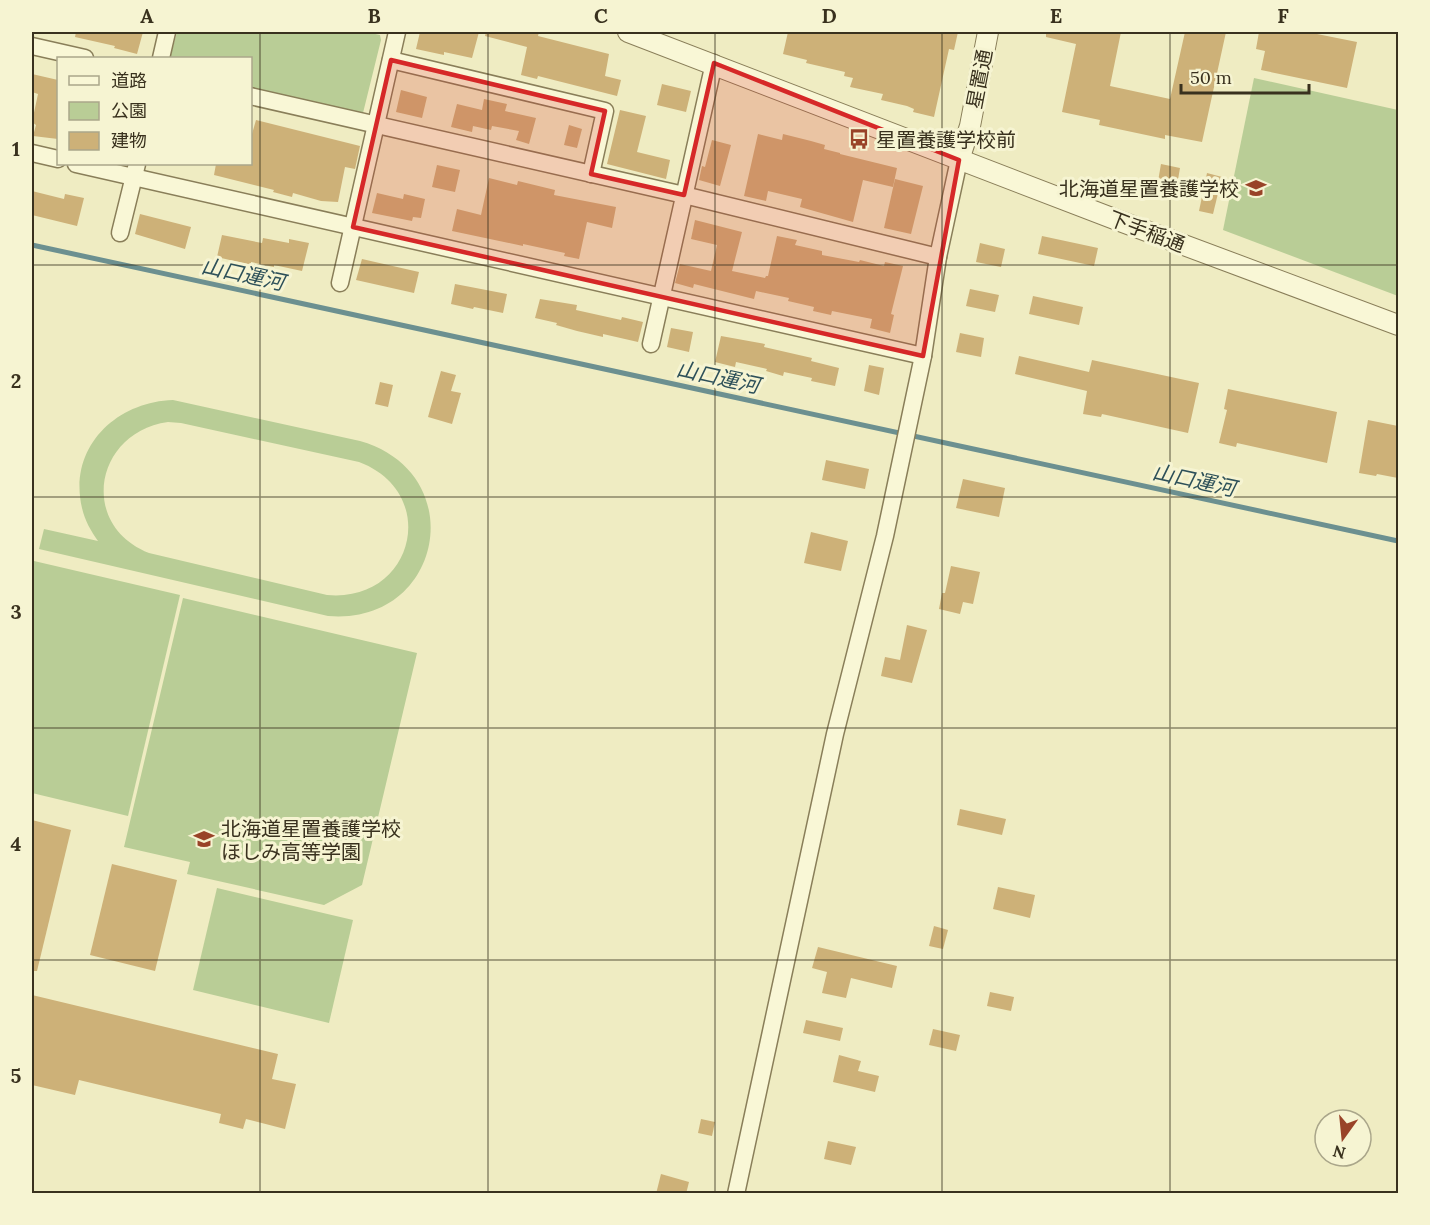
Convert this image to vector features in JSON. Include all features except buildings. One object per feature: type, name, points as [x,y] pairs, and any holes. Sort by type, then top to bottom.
[{"type":"street","points":[[161,57],[167,32]]},
{"type":"street","points":[[340,283],[397,32]]},
{"type":"street","name":"下手稲通","points":[[631,32],[959,160],[1398,325]]},
{"type":"street","name":"星置通","points":[[959,160],[970,126],[988,32]]},
{"type":"street","points":[[32,46],[81,57]]},
{"type":"street","points":[[391,60],[605,111],[591,174]]},
{"type":"street","points":[[651,344],[714,63]]},
{"type":"street","points":[[252,96],[684,195],[938,257]]},
{"type":"street","points":[[32,153],[57,159]]},
{"type":"street","points":[[736,1194],[835,734],[885,536],[923,356],[938,257],[959,160]]},
{"type":"street","points":[[86,165],[135,170],[353,227],[923,356]]},
{"type":"street","points":[[120,233],[135,170]]},
{"type":"highlighted area","points":[[391,60],[605,111],[591,174],[684,195],[714,63],[959,160],[923,356],[353,227]]},
{"type":"green space","points":[[177,32],[366,32],[380,35],[381,40],[363,113],[252,88],[252,57],[170,57]]},
{"type":"green space","points":[[1254,78],[1398,110],[1398,296],[1223,230]]},
{"type":"green space","points":[[173,400],[360,441],[395,458],[418,483],[429,513],[429,544],[418,573],[397,597],[367,613],[328,616],[39,549],[44,529],[98,541],[88,526],[82,508],[80,486],[82,466],[89,448],[100,432],[115,419],[132,409]],"holes":[[[168,422],[359,462],[385,477],[401,497],[408,520],[406,543],[397,565],[380,582],[357,593],[327,595],[149,553],[126,540],[112,522],[105,502],[104,481],[111,460],[124,443],[143,429]]]},
{"type":"green space","points":[[34,561],[180,595],[128,816],[32,793],[32,572]]},
{"type":"green space","points":[[183,598],[417,653],[362,885],[324,905],[187,874],[190,862],[124,847]]},
{"type":"green space","points":[[217,888],[353,920],[329,1023],[193,990]]},
{"type":"waterway","name":"山口運河","points":[[32,245],[1398,541]]},
{"type":"place","name":"星置養護学校前","points":[[859,139]]},
{"type":"place","name":"北海道星置養護学校","points":[[1256,188]]},
{"type":"place","name":"北海道星置養護学校 ほしみ高等学園","points":[[204,839]]}]
